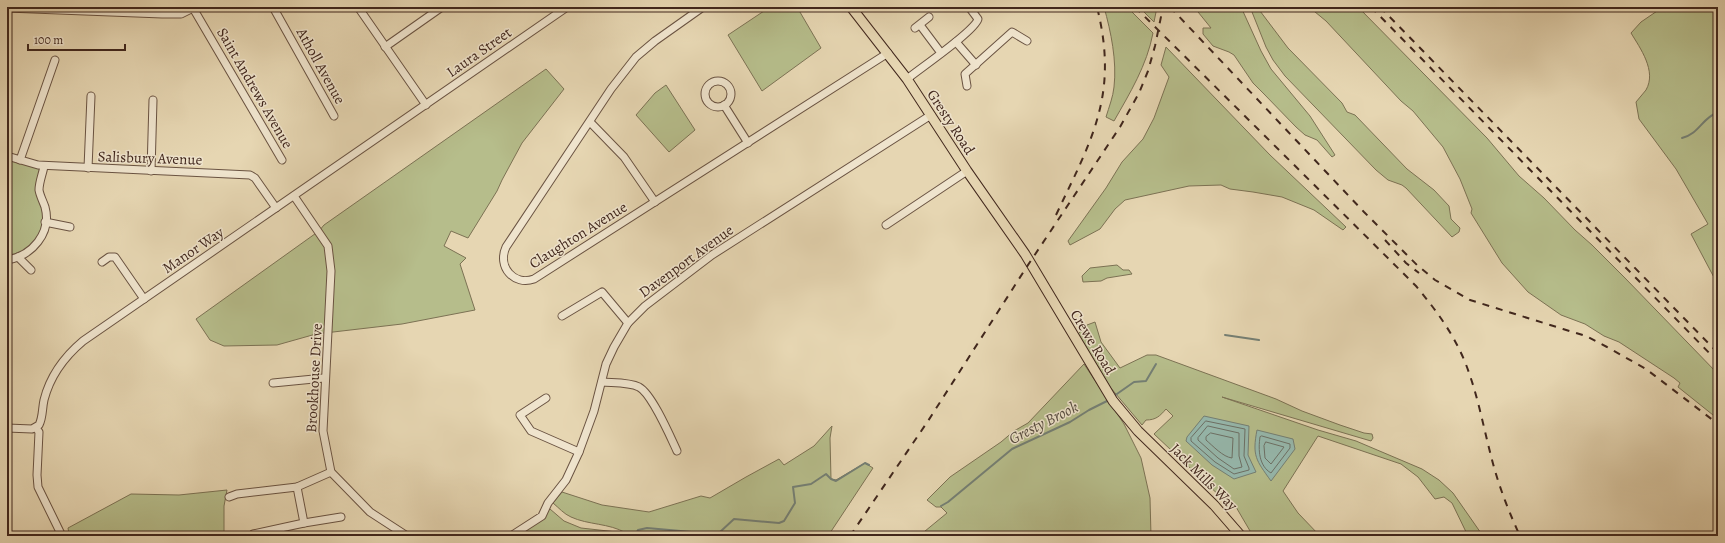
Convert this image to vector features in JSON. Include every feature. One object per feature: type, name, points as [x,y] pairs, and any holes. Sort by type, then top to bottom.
[{"type":"main road","name":"Gresty Road","points":[[851,7],[907,79],[967,171],[1025,254]]},
{"type":"main road","name":"Crewe Road","points":[[1025,254],[1111,399],[1145,439]]},
{"type":"main road","name":"Jack Mills Way","points":[[1145,439],[1214,505],[1241,536]]},
{"type":"street","name":"Atholl Avenue","points":[[273,7],[334,116]]},
{"type":"street","points":[[358,7],[426,105]]},
{"type":"street","points":[[385,47],[442,7]]},
{"type":"street","name":"Laura Street","points":[[426,105],[567,7]]},
{"type":"street","name":"Claughton Avenue","points":[[703,7],[655,41],[636,57],[611,89],[506,247],[503,259],[507,272],[518,280],[526,281],[534,279],[888,53]]},
{"type":"street","points":[[907,79],[977,24],[978,19],[969,7]]},
{"type":"street","points":[[7,8],[162,11],[181,14],[194,8]]},
{"type":"street","name":"Saint Andrews Avenue","points":[[194,8],[282,160]]},
{"type":"street","points":[[929,17],[918,26],[941,53]]},
{"type":"street","points":[[967,86],[966,74],[1012,32],[1027,41]]},
{"type":"street","points":[[956,42],[976,65]]},
{"type":"street","points":[[20,160],[55,60]]},
{"type":"street","points":[[88,168],[91,96]]},
{"type":"street","points":[[151,171],[154,100]]},
{"type":"street","name":"Manor Way","points":[[36,428],[41,421],[43,404],[52,378],[68,354],[83,341],[426,105]]},
{"type":"street","points":[[724,105],[748,143]]},
{"type":"street","name":"Davenport Avenue","points":[[512,536],[542,516],[548,503],[566,480],[579,452],[602,382],[606,364],[628,323],[662,292],[712,255],[931,114]]},
{"type":"street","points":[[590,122],[624,157],[655,202]]},
{"type":"street","name":"Salisbury Avenue","points":[[7,156],[44,166],[250,175],[255,178],[276,208]]},
{"type":"street","points":[[7,260],[18,257],[34,249],[41,240],[45,222],[45,207],[39,188],[44,166]]},
{"type":"street","points":[[886,224],[967,171]]},
{"type":"street","name":"Brookhouse Drive","points":[[294,196],[328,246],[331,271],[329,329],[324,378],[323,431],[331,472]]},
{"type":"street","points":[[45,222],[70,227]]},
{"type":"street","points":[[18,257],[32,270]]},
{"type":"street","points":[[102,262],[109,257],[116,259],[144,299]]},
{"type":"street","points":[[562,316],[602,292],[628,323]]},
{"type":"street","points":[[273,383],[324,378]]},
{"type":"street","points":[[602,382],[633,385],[644,391],[658,413],[677,451]]},
{"type":"street","points":[[546,398],[520,415],[531,431],[579,452]]},
{"type":"street","points":[[7,428],[36,428],[39,432],[37,475],[38,487],[62,536]]},
{"type":"street","points":[[228,497],[237,494],[297,487],[331,472],[370,512],[406,536]]},
{"type":"street","points":[[297,487],[304,523]]},
{"type":"street","points":[[253,534],[341,517]]},
{"type":"green space","points":[[770,7],[797,7],[821,48],[762,91],[728,35]]},
{"type":"green space","points":[[1104,7],[1127,7],[1153,33],[1142,68],[1114,121],[1106,117],[1112,98],[1115,67],[1111,36]]},
{"type":"green space","points":[[1139,7],[1157,7],[1154,22]]},
{"type":"green space","points":[[1194,7],[1241,7],[1271,69],[1310,116],[1335,155],[1332,157],[1317,140],[1305,135],[1296,127],[1253,83],[1234,55],[1213,46],[1203,34],[1203,28],[1211,28]]},
{"type":"green space","points":[[1250,7],[1257,7],[1288,48],[1342,103],[1347,112],[1355,115],[1407,169],[1434,190],[1449,206],[1451,219],[1460,228],[1459,232],[1452,237],[1406,188],[1388,180],[1376,170],[1285,76],[1273,60],[1266,47]]},
{"type":"green space","points":[[1309,7],[1358,7],[1487,138],[1519,176],[1592,245],[1718,374],[1718,419],[1678,387],[1680,383],[1674,378],[1619,342],[1604,336],[1585,324],[1561,315],[1528,292],[1502,263],[1471,213],[1472,209],[1460,179],[1443,147],[1413,111],[1401,101],[1326,21]]},
{"type":"green space","points":[[1663,7],[1718,7],[1718,285],[1691,234],[1708,224],[1676,169],[1639,119],[1636,102],[1646,90],[1650,75],[1643,53],[1631,33],[1641,22]]},
{"type":"green space","points":[[1166,47],[1270,155],[1346,227],[1343,230],[1314,210],[1282,197],[1230,189],[1221,185],[1189,186],[1125,200],[1115,209],[1100,229],[1070,245],[1068,241],[1106,188],[1122,162],[1143,139],[1154,118],[1169,77],[1161,65]]},
{"type":"green space","points":[[546,69],[564,89],[522,143],[497,191],[468,238],[451,231],[444,246],[466,258],[460,264],[475,310],[402,324],[316,334],[277,345],[224,346],[210,340],[196,319],[319,231],[324,225]]},
{"type":"green space","points":[[666,85],[695,130],[669,152],[636,115],[655,93]]},
{"type":"green space","points":[[7,156],[44,166],[39,188],[45,222],[34,249],[7,259]]},
{"type":"green space","points":[[1117,265],[1123,270],[1129,270],[1132,274],[1107,278],[1101,281],[1083,282],[1082,276],[1090,268]]},
{"type":"green space","points":[[1095,322],[1101,342],[1120,368],[1147,355],[1156,355],[1276,399],[1302,411],[1340,425],[1364,433],[1372,434],[1373,438],[1371,441],[1222,397],[1318,430],[1356,441],[1422,469],[1439,480],[1453,493],[1483,536],[1468,536],[1452,503],[1444,497],[1435,499],[1418,477],[1401,464],[1318,436],[1283,491],[1298,513],[1320,536],[1253,536],[1236,507],[1223,499],[1154,434],[1173,416],[1166,409],[1158,417],[1146,420],[1142,425],[1110,387],[1078,334],[1087,325]]},
{"type":"green space","points":[[1084,364],[1124,424],[1141,458],[1150,498],[1151,536],[919,536],[947,513],[941,507],[936,507],[927,500],[950,477],[1001,442],[1014,431],[1028,423]]},
{"type":"green space","points":[[832,426],[830,438],[831,479],[836,480],[865,463],[873,468],[828,536],[520,536],[550,509],[564,521],[581,528],[626,533],[613,527],[578,520],[564,513],[553,503],[562,492],[602,505],[649,512],[701,496],[710,498],[779,459],[784,465],[814,446]]},
{"type":"green space","points":[[227,490],[224,506],[224,536],[65,536],[69,534],[68,528],[131,494],[179,495]]},
{"type":"water","points":[[1204,416],[1249,426],[1248,455],[1256,472],[1234,479],[1212,465],[1186,441],[1187,437]]},
{"type":"water","points":[[1257,430],[1293,439],[1295,449],[1271,481],[1256,457],[1255,446]]},
{"type":"waterway","points":[[1682,138],[1693,133],[1708,118],[1718,112]]},
{"type":"waterway","name":"Gresty Brook","points":[[1225,335],[1259,340]]},
{"type":"waterway","name":"Gresty Brook","points":[[1114,396],[1134,382],[1146,381],[1156,364]]},
{"type":"waterway","name":"Gresty Brook","points":[[941,506],[948,502],[1012,449],[1070,422],[1109,400]]},
{"type":"waterway","name":"Gresty Brook","points":[[635,536],[638,530],[647,528],[703,533],[720,532],[734,519],[779,523],[784,521],[795,503],[793,487],[811,484],[826,474],[831,479],[836,481],[865,463],[869,465]]},
{"type":"railway","points":[[1056,215],[1091,139],[1098,116],[1103,91],[1105,66],[1103,38],[1097,7]]},
{"type":"railway","points":[[1135,7],[1416,286],[1437,313],[1455,341],[1465,362],[1476,397],[1497,477],[1507,507],[1520,536]]},
{"type":"railway","points":[[850,536],[928,421],[1026,268],[1120,127],[1139,93],[1148,71],[1163,7]]},
{"type":"railway","points":[[1170,7],[1364,212],[1417,265],[1435,280],[1470,300],[1586,336],[1646,369],[1718,424]]},
{"type":"railway","points":[[1371,7],[1718,362]]},
{"type":"railway","points":[[1380,7],[1718,353]]},
{"type":"railway","points":[[1385,240],[1406,263],[1419,273]]}]
